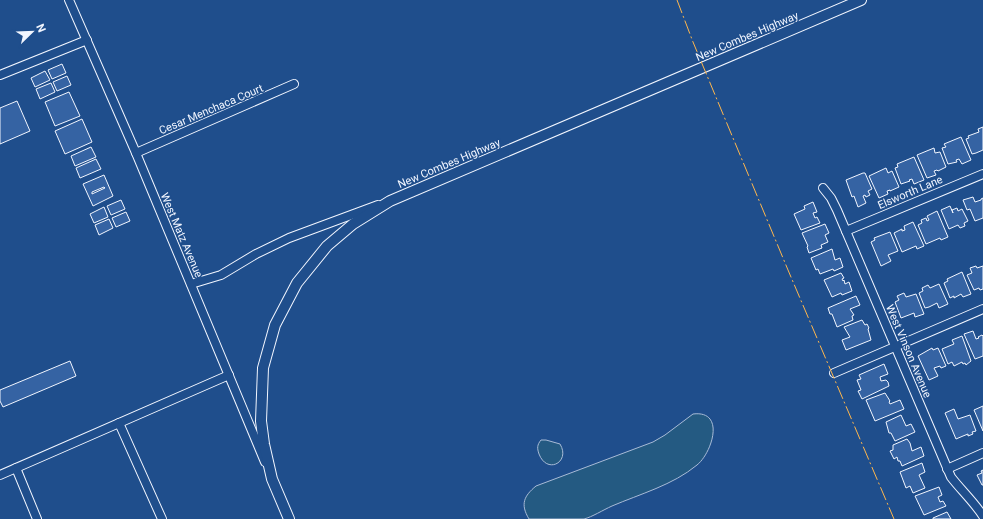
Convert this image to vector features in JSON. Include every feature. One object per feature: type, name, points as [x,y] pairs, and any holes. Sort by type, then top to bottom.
[{"type":"street","name":"West Matz Avenue","points":[[69,0],[136,153],[272,479]]},
{"type":"street","name":"New Combes Highway","points":[[289,519],[272,479],[264,444],[261,421],[263,368],[275,325],[297,283],[327,246],[353,224],[390,201],[861,0]]},
{"type":"street","points":[[0,75],[87,40]]},
{"type":"street","name":"Cesar Menchaca Court","points":[[136,153],[294,84]]},
{"type":"street","name":"Elsworth Lane","points":[[846,231],[983,174]]},
{"type":"street","name":"West Vinson Avenue","points":[[823,188],[831,198],[846,231],[947,469],[951,477],[978,508],[983,516]]},
{"type":"street","points":[[191,284],[221,275],[256,254],[289,238],[390,201]]},
{"type":"street","points":[[834,373],[983,309]]},
{"type":"street","points":[[0,474],[229,375]]},
{"type":"street","points":[[120,423],[162,519]]},
{"type":"street","points":[[947,469],[983,453]]},
{"type":"street","points":[[16,468],[37,519]]},
{"type":"shaded area","points":[[693,414],[703,415],[710,419],[713,425],[713,434],[711,443],[702,459],[688,472],[667,484],[584,519],[529,519],[524,505],[526,497],[536,486],[653,442]]},
{"type":"shaded area","points":[[541,440],[560,444],[563,450],[560,461],[557,464],[547,464],[539,454],[538,448]]},
{"type":"building","points":[[62,64],[66,73],[52,79],[48,70]]},
{"type":"building","points":[[45,71],[50,80],[35,87],[31,78]]},
{"type":"building","points":[[67,76],[71,85],[57,91],[53,82]]},
{"type":"building","points":[[51,83],[55,92],[40,99],[36,89]]},
{"type":"building","points":[[69,92],[80,116],[55,126],[45,102]]},
{"type":"building","points":[[17,101],[30,131],[0,144],[0,108]]},
{"type":"building","points":[[82,119],[92,142],[65,154],[55,131]]},
{"type":"building","points":[[983,127],[983,150],[972,154],[966,139],[969,138],[968,136],[979,132],[978,129]]},
{"type":"building","points":[[961,137],[971,160],[962,164],[959,159],[956,160],[957,162],[948,164],[942,148],[946,147],[944,144]]},
{"type":"building","points":[[91,147],[96,157],[75,166],[71,156]]},
{"type":"building","points":[[934,148],[935,153],[940,152],[946,167],[938,171],[934,171],[936,175],[927,178],[917,155]]},
{"type":"building","points":[[914,157],[924,180],[914,184],[912,179],[901,184],[895,168],[898,167],[897,164]]},
{"type":"building","points":[[96,159],[101,169],[80,178],[76,168]]},
{"type":"building","points":[[886,168],[888,173],[892,171],[899,187],[887,191],[888,194],[879,198],[869,176]]},
{"type":"building","points":[[865,173],[872,189],[868,191],[870,195],[866,197],[865,195],[863,196],[866,203],[858,207],[854,196],[852,197],[846,180]]},
{"type":"building","points":[[104,175],[113,196],[93,206],[83,184]],"holes":[[[104,187],[105,188],[92,194],[92,192]]]},
{"type":"building","points":[[973,197],[975,202],[983,198],[983,218],[975,221],[970,209],[967,210],[963,200]]},
{"type":"building","points":[[121,200],[125,209],[111,215],[107,206]]},
{"type":"building","points":[[813,202],[817,212],[813,213],[815,218],[817,217],[820,223],[801,230],[794,214],[805,209],[804,206]]},
{"type":"building","points":[[950,206],[953,213],[952,210],[957,208],[958,211],[962,209],[968,221],[964,223],[965,226],[960,228],[958,225],[949,229],[941,210]]},
{"type":"building","points":[[104,207],[108,217],[94,223],[90,214]]},
{"type":"building","points":[[937,211],[948,237],[941,240],[940,238],[926,244],[918,225],[922,223],[921,220],[926,218],[927,221],[929,220],[927,216]]},
{"type":"building","points":[[126,212],[130,221],[116,227],[112,218]]},
{"type":"building","points":[[109,219],[113,228],[99,235],[95,225]]},
{"type":"building","points":[[913,222],[924,246],[917,249],[916,246],[902,252],[894,233],[902,229],[902,231],[905,230],[904,226]]},
{"type":"building","points":[[825,224],[829,233],[825,235],[828,242],[821,245],[822,248],[809,253],[808,246],[802,233]]},
{"type":"building","points":[[890,232],[898,251],[888,255],[891,261],[881,266],[871,242],[875,240],[874,238]]},
{"type":"building","points":[[832,249],[835,260],[840,258],[843,267],[834,271],[833,269],[820,274],[818,269],[816,270],[811,258]]},
{"type":"building","points":[[976,266],[977,268],[983,266],[983,289],[980,290],[979,288],[974,290],[967,275],[972,273],[970,268]]},
{"type":"building","points":[[962,272],[971,294],[963,297],[961,294],[954,298],[954,296],[950,298],[944,283],[948,281],[947,279]]},
{"type":"building","points":[[841,273],[844,278],[842,279],[843,281],[844,280],[845,284],[849,282],[852,291],[842,295],[841,293],[832,297],[824,280]]},
{"type":"building","points":[[939,284],[948,304],[939,308],[937,303],[925,308],[919,293],[923,291],[922,288],[928,285],[930,288]]},
{"type":"building","points":[[904,293],[906,297],[916,294],[924,314],[915,317],[914,313],[901,318],[895,302],[899,300],[897,296]]},
{"type":"building","points":[[856,296],[860,305],[850,309],[854,315],[852,316],[853,320],[837,327],[828,308]]},
{"type":"building","points":[[862,320],[869,328],[871,340],[846,350],[842,340],[850,337],[844,327]]},
{"type":"building","points":[[973,331],[976,339],[982,335],[983,336],[983,356],[975,359],[964,334]]},
{"type":"building","points":[[962,336],[971,361],[966,365],[962,362],[954,366],[952,362],[948,364],[942,349],[954,344],[952,340]]},
{"type":"building","points":[[932,348],[933,350],[938,348],[946,366],[934,368],[938,376],[929,380],[918,356]]},
{"type":"building","points":[[70,361],[76,376],[3,407],[0,401],[0,390]]},
{"type":"building","points":[[884,364],[888,374],[880,377],[881,381],[886,380],[888,382],[889,386],[862,399],[858,391],[861,390],[857,380],[861,379],[859,375]]},
{"type":"building","points":[[885,393],[890,401],[890,404],[900,400],[904,409],[875,421],[866,400]]},
{"type":"building","points":[[983,406],[983,431],[974,410]]},
{"type":"building","points":[[954,409],[958,419],[970,415],[976,431],[972,432],[973,434],[968,436],[968,434],[956,439],[945,413]]},
{"type":"building","points":[[901,415],[906,426],[911,424],[915,432],[895,441],[891,433],[889,433],[886,422]]},
{"type":"building","points":[[907,439],[910,443],[912,451],[921,447],[924,456],[902,466],[897,457],[894,459],[890,451],[893,450],[893,445]]},
{"type":"building","points":[[922,463],[925,472],[919,475],[925,488],[913,493],[910,486],[906,488],[900,472]]},
{"type":"building","points":[[983,470],[982,485],[977,475],[982,473],[981,471]]},
{"type":"building","points":[[939,487],[942,495],[938,497],[940,502],[943,501],[946,506],[924,515],[915,496]]},
{"type":"building","points":[[947,512],[951,519],[933,519],[933,518]]},
{"type":"power","points":[[677,0],[788,270],[894,519]]}]
